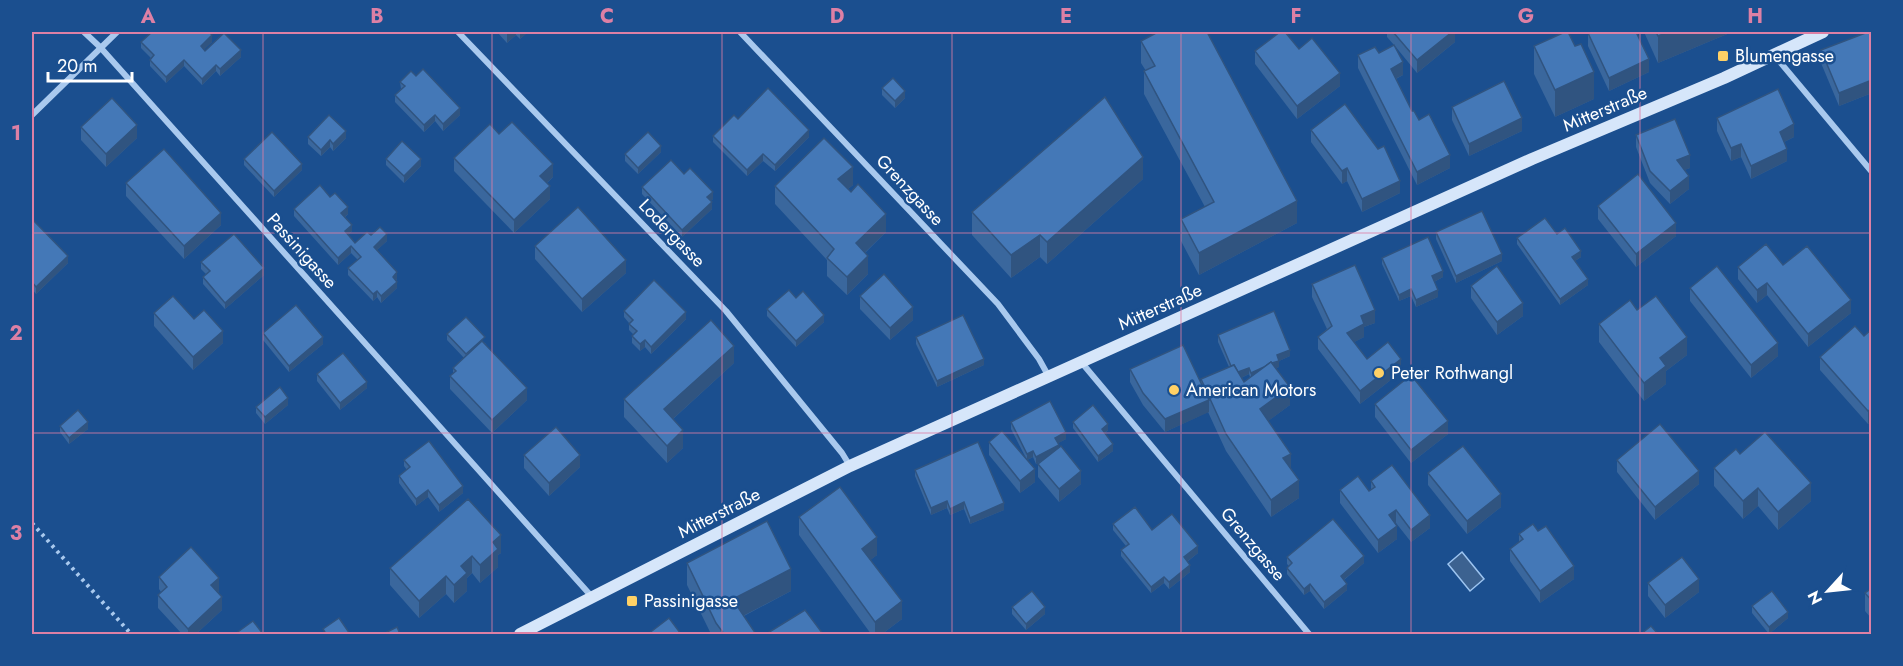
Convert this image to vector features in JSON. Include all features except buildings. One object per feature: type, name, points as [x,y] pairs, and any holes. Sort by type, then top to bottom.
[{"type":"main road","name":"Mitterstraße","points":[[520,634],[850,466],[1532,159],[1775,56],[1823,32]]},
{"type":"street","name":"Passinigasse","points":[[84,32],[100,47],[593,598]]},
{"type":"street","points":[[32,115],[117,32]]},
{"type":"street","name":"Lodergasse","points":[[458,32],[726,311],[842,453],[850,466]]},
{"type":"street","name":"Grenzgasse","points":[[740,32],[998,304],[1039,359],[1049,377]]},
{"type":"street","points":[[1775,56],[1872,172]]},
{"type":"street","name":"Grenzgasse","points":[[1082,363],[1309,634]]},
{"type":"path","points":[[32,523],[131,634]]},
{"type":"water","points":[[1462,552],[1484,579],[1470,591],[1448,564]]},
{"type":"place","name":"Blumengasse","points":[[1723,56]]},
{"type":"place","name":"Peter Rothwangl","points":[[1379,373]]},
{"type":"place","name":"American Motors","points":[[1174,390]]},
{"type":"place","name":"Passinigasse","points":[[632,601]]}]
